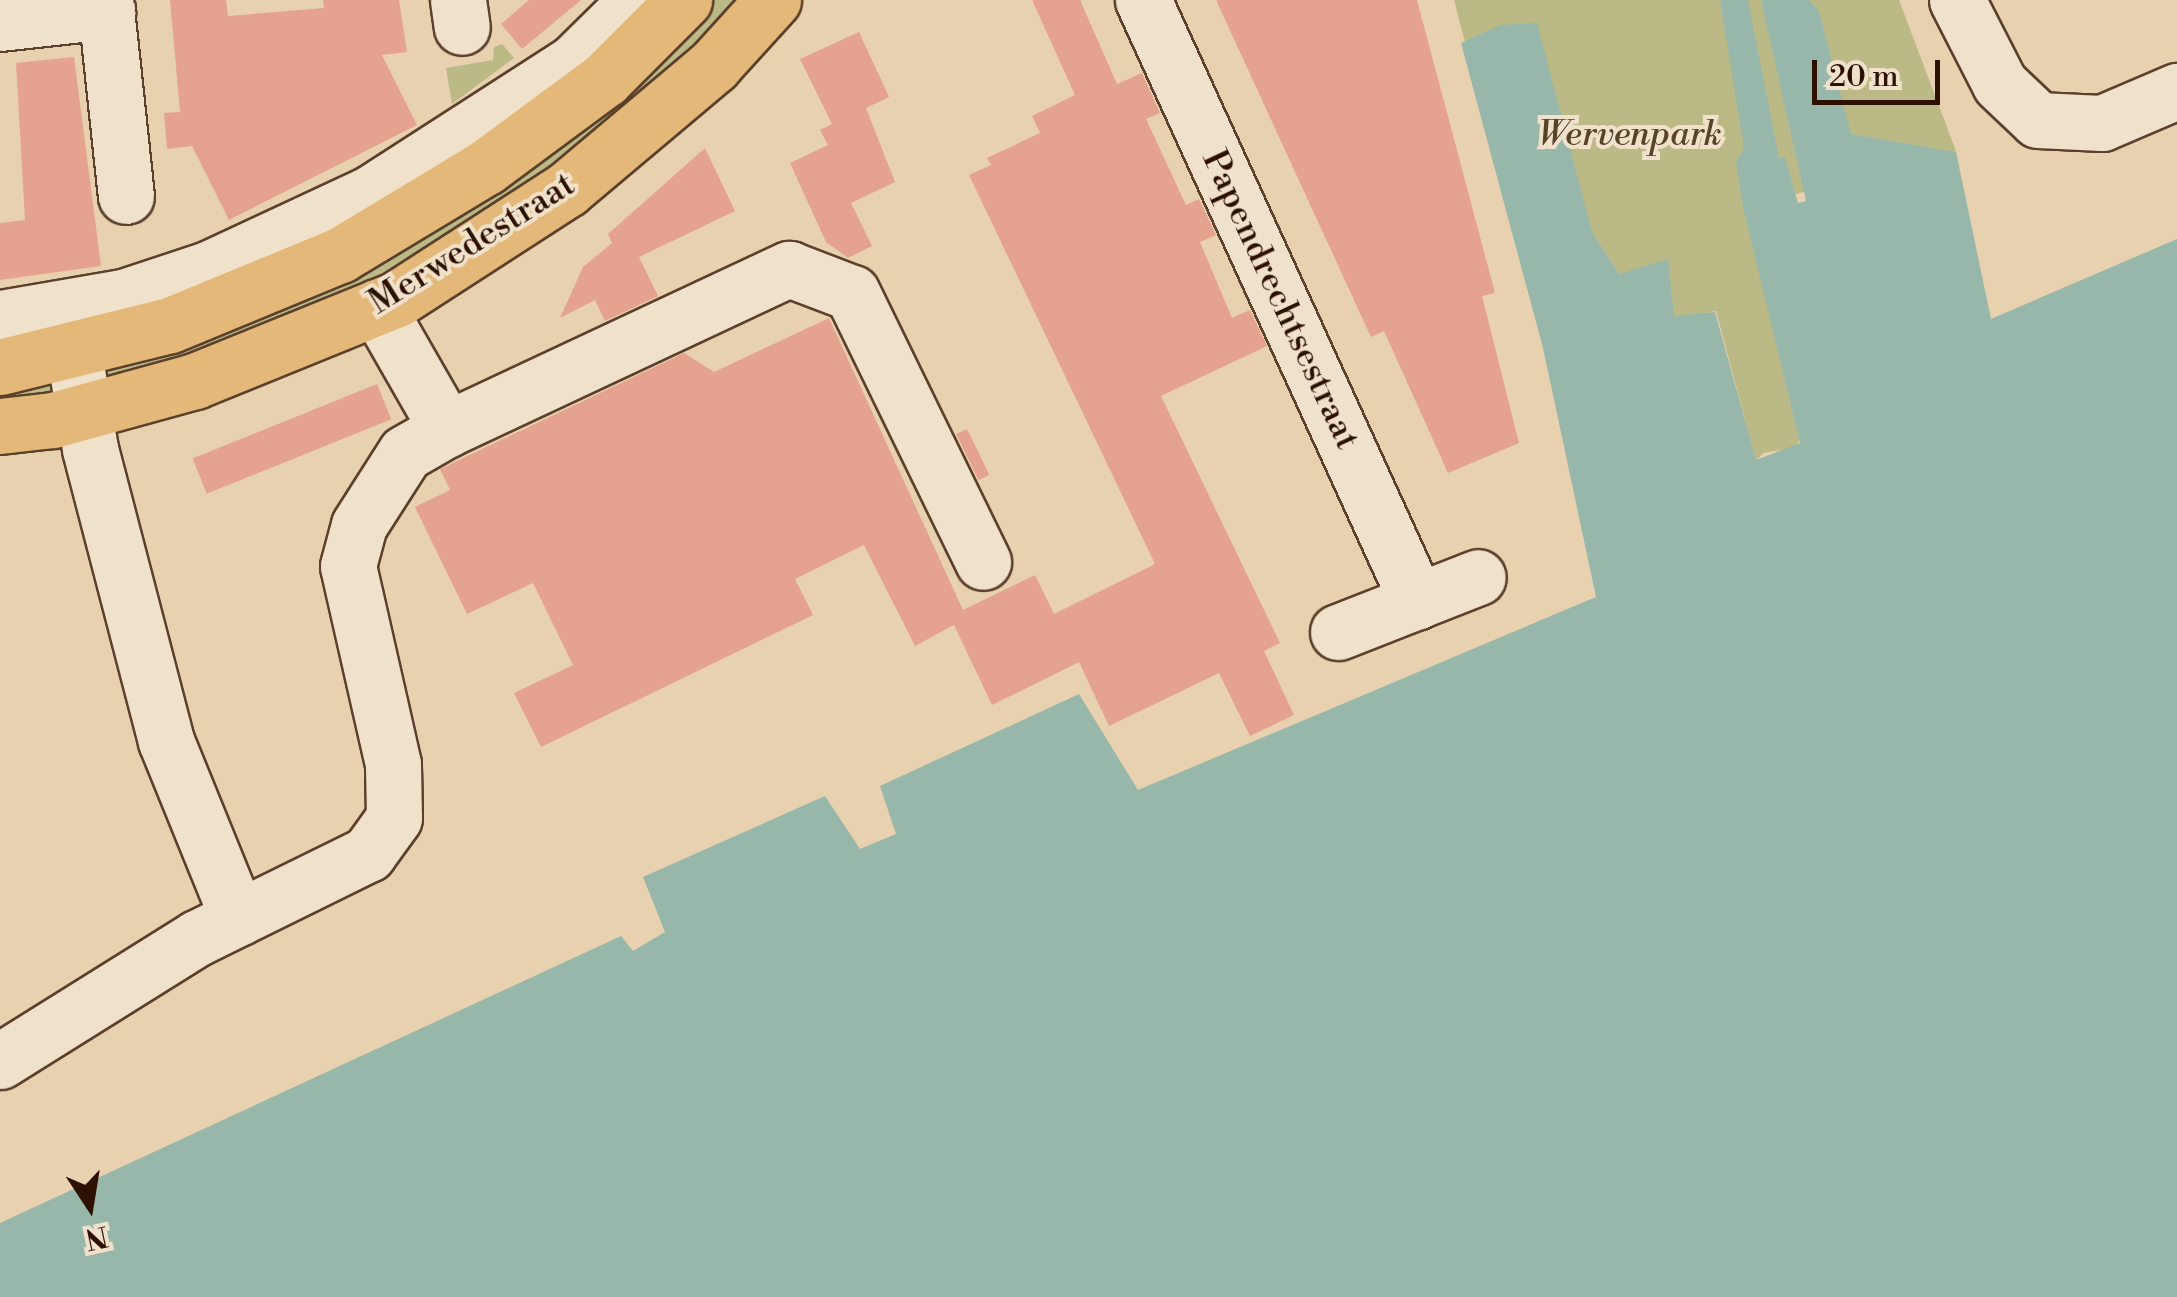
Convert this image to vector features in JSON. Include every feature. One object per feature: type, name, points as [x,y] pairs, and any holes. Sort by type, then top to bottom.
[{"type":"main road","name":"Merwedestraat","points":[[0,367],[74,352],[170,325],[340,256],[486,166],[605,80],[684,0]]},
{"type":"main road","name":"Merwedestraat","points":[[0,426],[87,429],[377,307],[567,189],[714,65],[774,0]]},
{"type":"street","points":[[0,318],[123,297],[208,269],[371,193],[572,63],[638,0]]},
{"type":"street","name":"Papendrechtsestraat","points":[[1143,0],[1417,601]]},
{"type":"street","points":[[1958,0],[2000,84],[2038,120],[2102,123],[2177,91]]},
{"type":"street","points":[[0,22],[106,6],[126,196]]},
{"type":"street","points":[[0,1061],[238,918],[368,854],[394,818],[393,764],[348,566],[358,525],[404,453],[447,429],[789,269],[852,293],[983,562]]},
{"type":"street","points":[[377,307],[447,429]]},
{"type":"street","points":[[74,352],[87,429],[166,741],[238,918]]},
{"type":"street","points":[[1338,632],[1478,576]]},
{"type":"green space","points":[[703,0],[753,0],[677,83],[371,297],[0,417],[0,378]]},
{"type":"green space","name":"Wervenpark","points":[[1454,0],[1899,0],[1956,151],[1745,208],[1800,440],[1793,448],[1763,453],[1756,461],[1716,311],[1544,349]]},
{"type":"green space","points":[[502,44],[514,58],[452,104],[446,68],[493,60],[494,47]]},
{"type":"shaded area","points":[[1720,0],[1748,0],[1779,158],[1785,157],[1798,203],[1806,201],[1761,0],[1809,0],[1819,11],[1851,134],[1956,152],[1991,319],[2177,239],[2177,1297],[0,1297],[0,1223],[621,936],[633,951],[665,932],[643,877],[825,796],[860,849],[896,834],[880,786],[1079,694],[1138,790],[1596,597],[1543,348],[1461,43],[1501,25],[1537,23],[1592,232],[1619,274],[1668,259],[1674,316],[1715,312],[1756,460],[1800,443],[1743,207],[1736,162],[1744,148]]},
{"type":"building","points":[[170,0],[226,0],[228,16],[324,8],[323,0],[399,0],[407,52],[382,55],[417,125],[229,220],[192,146],[167,149],[164,113],[180,112]]},
{"type":"building","points":[[529,0],[581,0],[522,49],[501,24]]},
{"type":"building","points":[[1032,0],[1080,0],[1117,84],[1142,73],[1160,113],[1146,119],[1186,205],[1199,199],[1216,235],[1200,242],[1232,318],[1250,310],[1267,346],[1161,396],[1280,643],[1264,651],[1294,715],[1250,736],[1219,673],[1109,726],[1079,662],[992,705],[954,625],[915,646],[864,545],[795,579],[813,615],[541,747],[514,693],[573,665],[533,583],[467,614],[415,507],[450,490],[440,469],[684,353],[714,372],[829,318],[963,610],[1035,575],[1054,614],[1155,564],[969,175],[991,165],[987,158],[1040,133],[1032,116],[1075,95]]},
{"type":"building","points":[[1216,0],[1417,0],[1495,293],[1482,296],[1519,443],[1448,473],[1384,331],[1371,337]]},
{"type":"building","points":[[859,32],[889,97],[866,108],[895,182],[851,203],[872,246],[848,258],[826,242],[790,163],[828,145],[820,130],[832,124],[800,59]]},
{"type":"building","points":[[74,57],[101,266],[0,280],[0,223],[25,220],[16,63]]},
{"type":"building","points":[[705,148],[735,211],[639,257],[658,296],[605,321],[595,300],[560,318],[583,267],[612,243],[608,234]]},
{"type":"building","points":[[377,384],[391,419],[207,494],[192,459]]},
{"type":"building","points":[[967,429],[989,475],[979,480],[956,434]]}]
